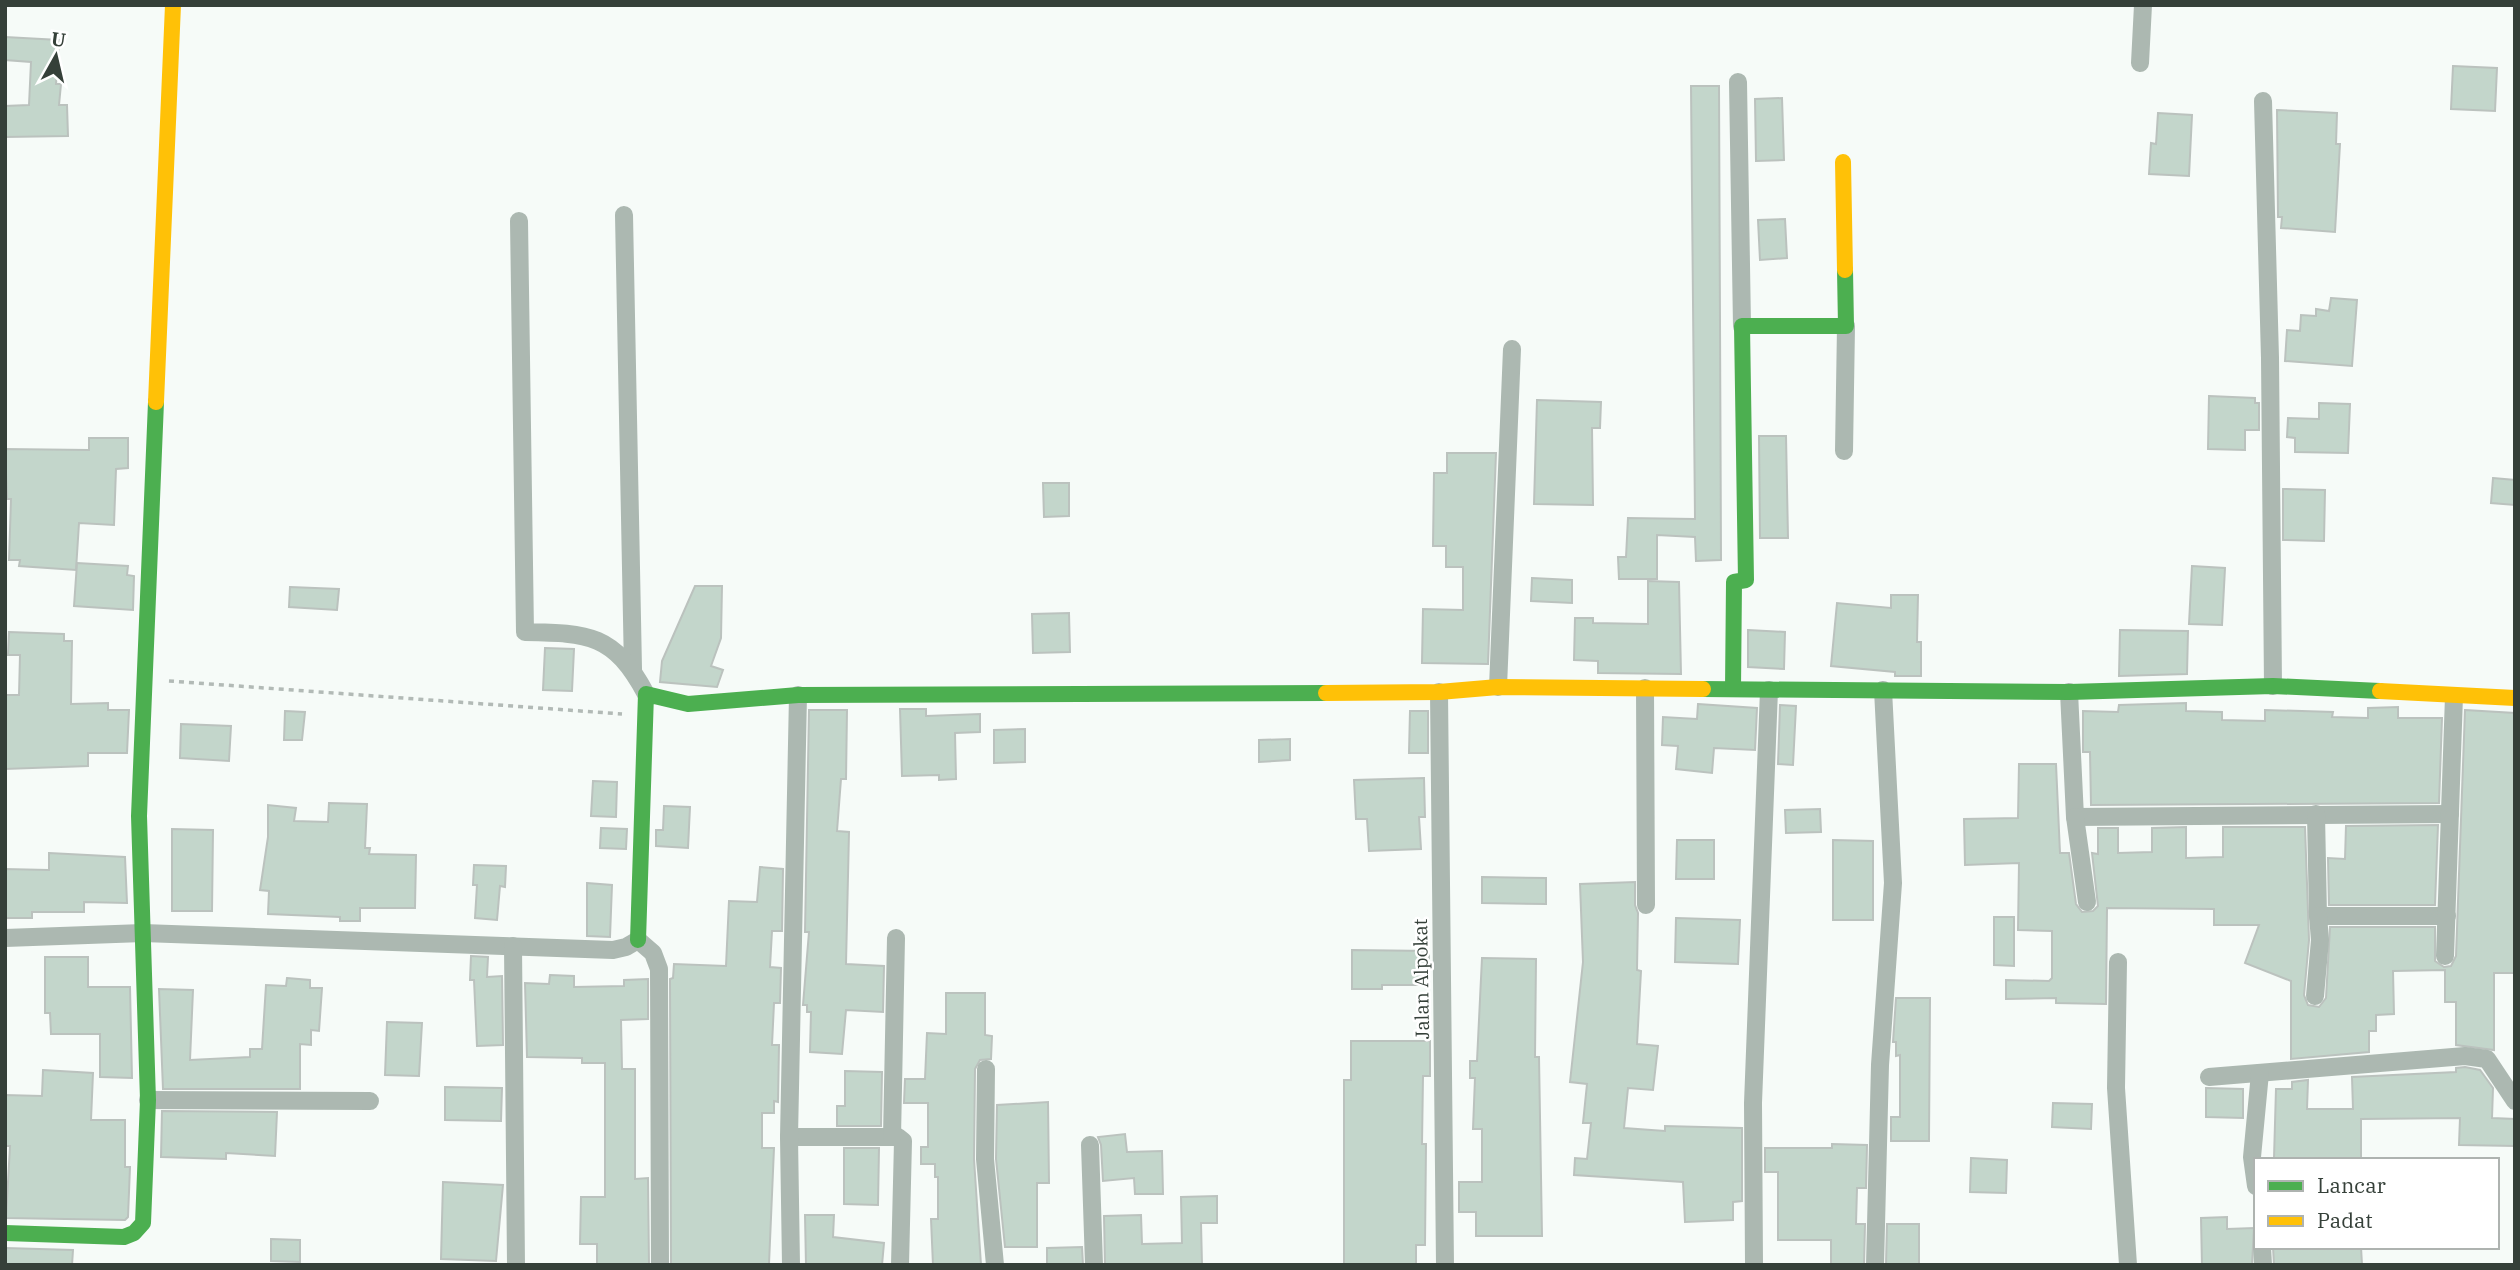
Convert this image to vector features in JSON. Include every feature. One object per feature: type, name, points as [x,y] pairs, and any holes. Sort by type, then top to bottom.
[{"type":"street","points":[[5,1233],[124,1237],[134,1233],[143,1223],[148,1100],[139,816],[173,5]]},
{"type":"street","points":[[2140,63],[2143,5]]},
{"type":"street","points":[[1733,689],[1734,582],[1746,580],[1738,82]]},
{"type":"street","points":[[2263,101],[2271,384],[2270,599],[2273,686]]},
{"type":"street","points":[[1843,162],[1846,326],[1844,451]]},
{"type":"street","points":[[624,215],[633,669]]},
{"type":"street","points":[[519,221],[525,632],[573,633],[605,642],[633,669],[646,694],[638,940]]},
{"type":"street","points":[[1742,326],[1846,326]]},
{"type":"street","points":[[1498,687],[1512,349]]},
{"type":"street","points":[[646,694],[688,704],[798,695],[1438,692],[1498,687],[2069,692],[2273,686],[2515,698]]},
{"type":"street","points":[[1646,688],[1646,905]]},
{"type":"street","points":[[1754,1265],[1753,1103],[1769,690]]},
{"type":"street","points":[[1875,1265],[1880,1065],[1893,883],[1883,690]]},
{"type":"street","name":"Jalan Alpokat","points":[[1438,692],[1445,1265]]},
{"type":"street","points":[[2069,692],[2075,817],[2087,902]]},
{"type":"street","points":[[791,1265],[789,1137],[798,695]]},
{"type":"street","points":[[2445,956],[2454,696]]},
{"type":"street","points":[[2315,996],[2320,940],[2316,814]]},
{"type":"street","points":[[2075,817],[2450,814]]},
{"type":"street","points":[[2318,916],[2447,916]]},
{"type":"street","points":[[5,938],[143,933],[613,950],[638,940]]},
{"type":"street","points":[[892,1137],[896,938]]},
{"type":"street","points":[[638,940],[653,953],[659,970],[660,1265]]},
{"type":"street","points":[[513,946],[516,1265]]},
{"type":"street","points":[[2118,962],[2116,1088],[2128,1265]]},
{"type":"street","points":[[2208,1077],[2477,1057],[2487,1059],[2515,1101]]},
{"type":"street","points":[[986,1069],[985,1159],[995,1265]]},
{"type":"street","points":[[2254,1172],[2252,1157],[2260,1073]]},
{"type":"street","points":[[148,1100],[370,1101]]},
{"type":"street","points":[[789,1137],[892,1137],[903,1141],[900,1265]]},
{"type":"street","points":[[1090,1145],[1094,1265]]},
{"type":"path","points":[[145,680],[645,715]]},
{"type":"building","points":[[5,37],[59,40],[56,84],[61,84],[59,105],[67,105],[68,136],[5,137],[5,106],[29,105],[31,62],[5,60]]},
{"type":"building","points":[[2453,66],[2497,68],[2495,111],[2451,109]]},
{"type":"building","points":[[1691,86],[1719,86],[1721,560],[1696,561],[1695,537],[1657,535],[1657,579],[1619,579],[1618,557],[1626,557],[1628,518],[1695,519]]},
{"type":"building","points":[[1782,98],[1784,160],[1756,161],[1755,99]]},
{"type":"building","points":[[2277,110],[2337,113],[2336,144],[2340,144],[2335,232],[2281,228],[2282,217],[2278,217]]},
{"type":"building","points":[[2158,113],[2192,115],[2189,176],[2149,174],[2151,143],[2156,144]]},
{"type":"building","points":[[1785,219],[1787,258],[1760,260],[1758,220]]},
{"type":"building","points":[[2331,298],[2357,300],[2352,366],[2285,361],[2287,330],[2300,331],[2301,315],[2316,316],[2316,309],[2329,311]]},
{"type":"building","points":[[2209,396],[2255,398],[2255,403],[2259,403],[2259,430],[2245,430],[2245,450],[2208,449]]},
{"type":"building","points":[[1537,400],[1601,402],[1600,428],[1592,428],[1593,505],[1534,504]]},
{"type":"building","points":[[2319,403],[2350,404],[2348,453],[2295,452],[2295,438],[2287,437],[2288,418],[2319,419]]},
{"type":"building","points":[[1759,436],[1786,436],[1788,538],[1760,538]]},
{"type":"building","points":[[89,438],[128,438],[128,468],[116,469],[114,525],[79,523],[76,570],[19,566],[20,560],[9,560],[11,499],[7,499],[5,449],[89,450]]},
{"type":"building","points":[[1447,453],[1496,453],[1488,664],[1422,663],[1423,609],[1463,610],[1463,567],[1446,567],[1446,546],[1433,546],[1434,473],[1447,473]]},
{"type":"building","points":[[2493,478],[2515,480],[2515,505],[2491,503]]},
{"type":"building","points":[[1043,483],[1069,483],[1069,516],[1044,517]]},
{"type":"building","points":[[2283,489],[2325,490],[2324,541],[2283,540]]},
{"type":"building","points":[[77,563],[128,566],[127,575],[134,576],[133,610],[74,606]]},
{"type":"building","points":[[2192,566],[2225,568],[2222,625],[2189,624]]},
{"type":"building","points":[[1532,578],[1572,580],[1572,603],[1531,601]]},
{"type":"building","points":[[1648,581],[1679,582],[1681,674],[1598,673],[1598,661],[1574,660],[1575,618],[1593,618],[1593,623],[1648,624]]},
{"type":"building","points":[[695,586],[722,586],[721,638],[711,666],[723,670],[717,687],[660,682],[662,661]]},
{"type":"building","points":[[290,587],[339,589],[337,610],[289,607]]},
{"type":"building","points":[[1891,595],[1918,595],[1917,642],[1921,642],[1921,676],[1895,676],[1895,672],[1831,666],[1837,603],[1891,608]]},
{"type":"building","points":[[1069,613],[1070,652],[1033,653],[1032,614]]},
{"type":"building","points":[[1748,630],[1785,632],[1784,669],[1748,667]]},
{"type":"building","points":[[2120,630],[2188,631],[2187,674],[2119,676]]},
{"type":"building","points":[[9,632],[64,634],[64,641],[72,641],[71,704],[108,703],[108,710],[129,710],[127,753],[88,753],[88,766],[5,769],[5,695],[19,695],[20,655],[8,655]]},
{"type":"building","points":[[545,648],[574,649],[572,691],[543,690]]},
{"type":"building","points":[[2186,703],[2186,711],[2222,712],[2222,720],[2265,721],[2265,710],[2333,712],[2332,717],[2368,718],[2368,708],[2398,707],[2398,718],[2442,718],[2439,803],[2091,805],[2090,752],[2083,752],[2083,711],[2118,712],[2119,705]]},
{"type":"building","points":[[1698,704],[1757,708],[1755,750],[1714,748],[1712,773],[1676,769],[1678,746],[1662,745],[1663,717],[1697,719]]},
{"type":"building","points":[[1780,705],[1796,706],[1793,765],[1778,764]]},
{"type":"building","points":[[900,709],[926,709],[926,716],[980,714],[980,732],[955,733],[956,779],[939,780],[939,775],[902,776]]},
{"type":"building","points":[[809,710],[847,710],[846,779],[841,779],[837,831],[849,832],[846,964],[884,966],[883,1012],[846,1010],[842,1054],[810,1052],[811,1012],[807,1012],[807,1005],[803,1005],[809,932],[805,932]]},
{"type":"building","points":[[2465,710],[2515,713],[2515,973],[2494,973],[2494,1050],[2456,1045],[2456,1002],[2445,1002],[2445,970],[2393,971],[2394,1014],[2376,1015],[2376,1031],[2369,1031],[2369,1052],[2291,1059],[2291,981],[2245,963],[2259,925],[2214,925],[2214,909],[2107,908],[2106,1004],[2056,1003],[2056,998],[2006,999],[2006,980],[2049,981],[2052,978],[2052,931],[2018,930],[2019,863],[1965,865],[1964,819],[2018,818],[2019,764],[2056,764],[2060,853],[2069,853],[2076,904],[2082,912],[2093,911],[2098,906],[2092,853],[2098,854],[2098,828],[2118,828],[2118,853],[2152,852],[2152,828],[2186,827],[2186,858],[2223,857],[2223,827],[2305,827],[2309,940],[2304,995],[2308,1005],[2319,1007],[2326,998],[2330,927],[2435,927],[2435,961],[2444,967],[2451,966],[2456,956]]},
{"type":"building","points":[[285,711],[305,712],[302,740],[284,740]]},
{"type":"building","points":[[1410,711],[1428,711],[1428,753],[1409,753]]},
{"type":"building","points":[[181,724],[231,726],[229,761],[180,758]]},
{"type":"building","points":[[1025,729],[1025,762],[994,763],[994,730]]},
{"type":"building","points":[[1290,739],[1290,760],[1259,762],[1259,740]]},
{"type":"building","points":[[1424,778],[1425,817],[1419,817],[1421,849],[1369,851],[1367,819],[1356,819],[1354,780]]},
{"type":"building","points":[[593,781],[617,782],[616,817],[591,816]]},
{"type":"building","points":[[329,803],[367,804],[365,848],[370,848],[369,854],[416,855],[415,908],[360,908],[360,921],[340,921],[340,917],[268,914],[269,891],[260,890],[268,837],[268,805],[296,808],[294,821],[328,822]]},
{"type":"building","points":[[664,806],[690,807],[688,848],[656,846],[656,830],[663,830]]},
{"type":"building","points":[[1820,809],[1821,832],[1786,833],[1785,810]]},
{"type":"building","points":[[2438,825],[2435,905],[2329,905],[2328,858],[2345,859],[2346,826]]},
{"type":"building","points":[[601,828],[627,829],[626,849],[600,848]]},
{"type":"building","points":[[172,829],[213,830],[212,911],[172,911]]},
{"type":"building","points":[[1677,840],[1714,840],[1714,879],[1676,879]]},
{"type":"building","points":[[1833,840],[1873,841],[1873,920],[1833,920]]},
{"type":"building","points":[[49,853],[125,857],[127,903],[84,902],[84,912],[32,912],[32,918],[5,918],[5,869],[49,870]]},
{"type":"building","points":[[474,865],[506,866],[505,887],[500,886],[497,920],[475,918],[477,885],[473,885]]},
{"type":"building","points":[[760,867],[783,869],[782,931],[772,931],[770,967],[781,968],[780,1003],[774,1003],[772,1045],[779,1045],[778,1102],[774,1101],[774,1113],[762,1113],[762,1148],[774,1148],[769,1264],[671,1265],[670,979],[673,978],[674,964],[726,966],[729,901],[757,902]]},
{"type":"building","points":[[1482,877],[1546,878],[1546,904],[1482,903]]},
{"type":"building","points":[[1635,882],[1635,905],[1638,913],[1637,970],[1641,971],[1637,1044],[1658,1046],[1653,1090],[1628,1088],[1624,1128],[1665,1131],[1665,1126],[1742,1128],[1742,1201],[1733,1202],[1733,1220],[1685,1222],[1683,1182],[1574,1175],[1575,1158],[1587,1159],[1591,1123],[1583,1123],[1587,1084],[1570,1082],[1583,962],[1580,884]]},
{"type":"building","points":[[587,883],[612,885],[610,937],[587,936]]},
{"type":"building","points":[[1994,917],[2014,917],[2014,966],[1994,965]]},
{"type":"building","points":[[1676,918],[1740,920],[1738,964],[1675,962]]},
{"type":"building","points":[[1352,950],[1429,951],[1429,985],[1382,985],[1382,989],[1352,989]]},
{"type":"building","points":[[471,956],[488,957],[487,977],[502,976],[503,1045],[477,1046],[474,980],[470,980]]},
{"type":"building","points":[[45,957],[88,957],[88,987],[130,987],[132,1078],[100,1077],[100,1034],[51,1034],[50,1013],[45,1013]]},
{"type":"building","points":[[1482,958],[1536,959],[1535,1057],[1539,1057],[1542,1236],[1476,1236],[1476,1212],[1459,1212],[1459,1182],[1482,1182],[1482,1129],[1473,1129],[1475,1078],[1470,1078],[1470,1061],[1477,1061]]},
{"type":"building","points":[[550,975],[574,976],[574,987],[624,986],[624,980],[648,979],[648,1019],[621,1020],[622,1069],[635,1069],[635,1179],[648,1178],[649,1265],[597,1265],[597,1244],[580,1244],[581,1197],[605,1197],[605,1063],[582,1063],[582,1058],[527,1057],[525,983],[549,984]]},
{"type":"building","points":[[287,978],[310,980],[310,988],[322,988],[319,1031],[311,1030],[311,1045],[300,1044],[300,1089],[163,1089],[159,989],[193,990],[190,1060],[250,1057],[250,1049],[262,1049],[266,985],[286,986]]},
{"type":"building","points":[[946,993],[985,993],[985,1035],[992,1036],[991,1059],[980,1060],[975,1069],[974,1159],[981,1265],[933,1265],[931,1219],[938,1219],[938,1177],[935,1177],[935,1164],[921,1164],[921,1147],[928,1147],[928,1103],[904,1103],[905,1079],[925,1079],[927,1033],[946,1034]]},
{"type":"building","points":[[1896,998],[1930,998],[1929,1141],[1891,1141],[1891,1117],[1900,1117],[1900,1055],[1896,1056],[1896,1042],[1893,1042]]},
{"type":"building","points":[[387,1022],[422,1023],[419,1076],[385,1075]]},
{"type":"building","points":[[1351,1041],[1430,1041],[1430,1076],[1423,1076],[1422,1144],[1426,1144],[1425,1245],[1416,1245],[1416,1265],[1344,1265],[1344,1080],[1351,1080]]},
{"type":"building","points":[[2456,1068],[2480,1070],[2493,1088],[2492,1118],[2515,1119],[2515,1146],[2459,1145],[2460,1118],[2361,1119],[2361,1158],[2274,1158],[2276,1089],[2292,1089],[2292,1082],[2308,1080],[2307,1109],[2353,1109],[2352,1077],[2456,1072]]},
{"type":"building","points":[[43,1070],[93,1073],[91,1120],[125,1120],[125,1167],[130,1167],[128,1217],[125,1220],[6,1218],[10,1146],[5,1146],[5,1095],[42,1096]]},
{"type":"building","points":[[845,1071],[882,1072],[881,1126],[837,1126],[837,1106],[845,1106]]},
{"type":"building","points":[[445,1087],[502,1088],[501,1121],[445,1120]]},
{"type":"building","points":[[2206,1088],[2243,1089],[2243,1118],[2206,1117]]},
{"type":"building","points":[[1048,1102],[1049,1183],[1037,1183],[1037,1247],[1005,1247],[996,1159],[997,1105]]},
{"type":"building","points":[[2053,1103],[2092,1104],[2091,1129],[2052,1127]]},
{"type":"building","points":[[162,1111],[277,1112],[275,1156],[226,1153],[226,1159],[161,1157]]},
{"type":"building","points":[[1125,1134],[1127,1152],[1162,1151],[1163,1194],[1135,1194],[1134,1178],[1103,1181],[1098,1137]]},
{"type":"building","points":[[1832,1144],[1867,1145],[1866,1188],[1857,1188],[1856,1224],[1865,1224],[1864,1265],[1831,1265],[1831,1240],[1778,1240],[1778,1172],[1765,1172],[1765,1148],[1832,1148]]},
{"type":"building","points":[[844,1148],[879,1148],[878,1205],[844,1204]]},
{"type":"building","points":[[1971,1158],[2007,1160],[2006,1193],[1970,1192]]},
{"type":"building","points":[[443,1182],[503,1185],[496,1261],[441,1259]]},
{"type":"building","points":[[1217,1196],[1217,1223],[1201,1223],[1202,1265],[1105,1265],[1104,1216],[1141,1215],[1142,1244],[1182,1243],[1181,1197]]},
{"type":"building","points":[[805,1215],[834,1215],[833,1237],[884,1243],[882,1265],[806,1265]]},
{"type":"building","points":[[2227,1217],[2227,1229],[2254,1228],[2252,1265],[2202,1265],[2201,1218]]},
{"type":"building","points":[[1887,1224],[1919,1224],[1919,1265],[1886,1265]]},
{"type":"building","points":[[271,1239],[300,1240],[300,1262],[271,1261]]},
{"type":"building","points":[[1082,1247],[1083,1265],[1047,1265],[1047,1248]]},
{"type":"building","points":[[5,1248],[73,1250],[72,1265],[5,1265]]},
{"type":"building","points":[[2273,1249],[2361,1249],[2362,1265],[2274,1265]]},
{"type":"traffic: fast","points":[[1733,689],[1734,582],[1746,580],[1742,326],[1846,326],[1845,270]]},
{"type":"traffic: fast","points":[[5,1233],[124,1237],[134,1233],[143,1223],[148,1100],[139,816],[156,402]]},
{"type":"traffic: fast","points":[[1703,689],[2069,692],[2273,686],[2380,691]]},
{"type":"traffic: fast","points":[[638,940],[646,694],[688,704],[798,695],[1326,693]]},
{"type":"traffic: slow","points":[[156,402],[173,5]]},
{"type":"traffic: slow","points":[[1843,162],[1845,270]]},
{"type":"traffic: slow","points":[[1326,693],[1439,692],[1498,687],[1703,689]]},
{"type":"traffic: slow","points":[[2380,691],[2515,698]]}]
